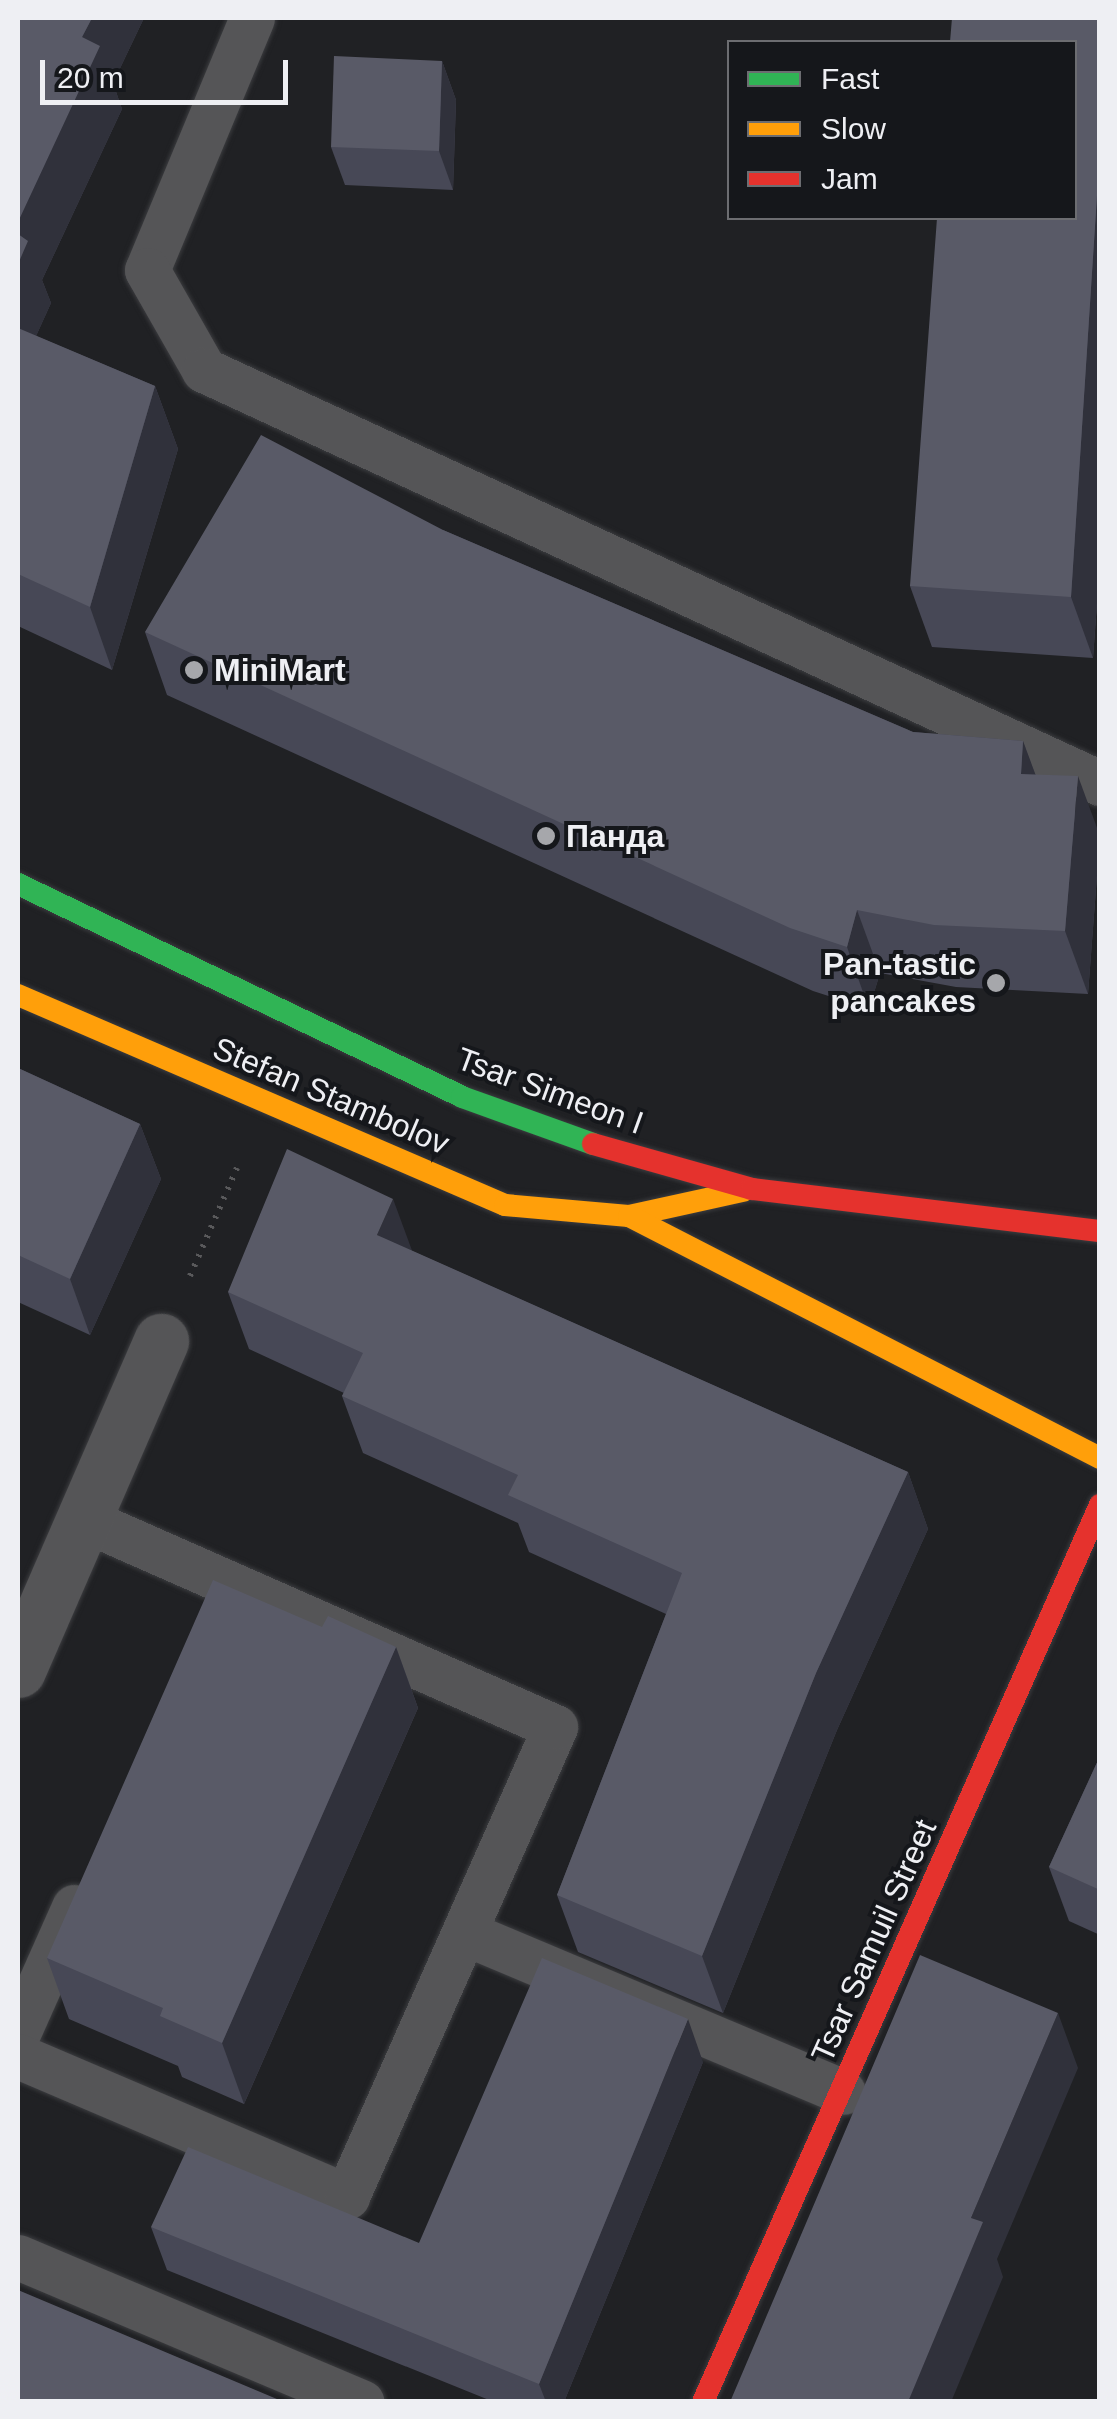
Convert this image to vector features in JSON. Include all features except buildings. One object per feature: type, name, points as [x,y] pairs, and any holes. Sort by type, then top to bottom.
[{"type":"street","name":"Tsar Simeon I","points":[[18,884],[462,1097],[605,1148],[752,1189],[1100,1231]]},
{"type":"street","name":"Stefan Stambolov","points":[[18,995],[505,1205],[630,1216],[752,1189]]},
{"type":"street","name":"Stefan Stambolov","points":[[630,1216],[1100,1458]]},
{"type":"street","points":[[18,1670],[160,1341]]},
{"type":"street","name":"Tsar Samuil Street","points":[[703,2402],[1100,1505]]},
{"type":"lane","points":[[252,18],[148,270],[204,370],[1100,783]]},
{"type":"lane","points":[[18,2056],[347,2196],[556,1727],[83,1519]]},
{"type":"lane","points":[[18,2032],[90,1873]]},
{"type":"lane","points":[[465,1933],[843,2092]]},
{"type":"lane","points":[[18,2256],[362,2402]]},
{"type":"path","points":[[160,1341],[266,1103]]},
{"type":"traffic: fast","points":[[18,884],[462,1097],[593,1144]]},
{"type":"traffic: slow","points":[[18,995],[505,1205],[629,1216],[743,1191]]},
{"type":"traffic: slow","points":[[629,1216],[1100,1458]]},
{"type":"traffic: jam","points":[[593,1144],[752,1189],[1100,1231]]},
{"type":"traffic: jam","points":[[703,2402],[1100,1505]]},
{"type":"place","name":"MiniMart","points":[[194,670]]},
{"type":"place","name":"Панда","points":[[546,836]]},
{"type":"place","name":"Pan-tastic pancakes","points":[[996,983]]}]
